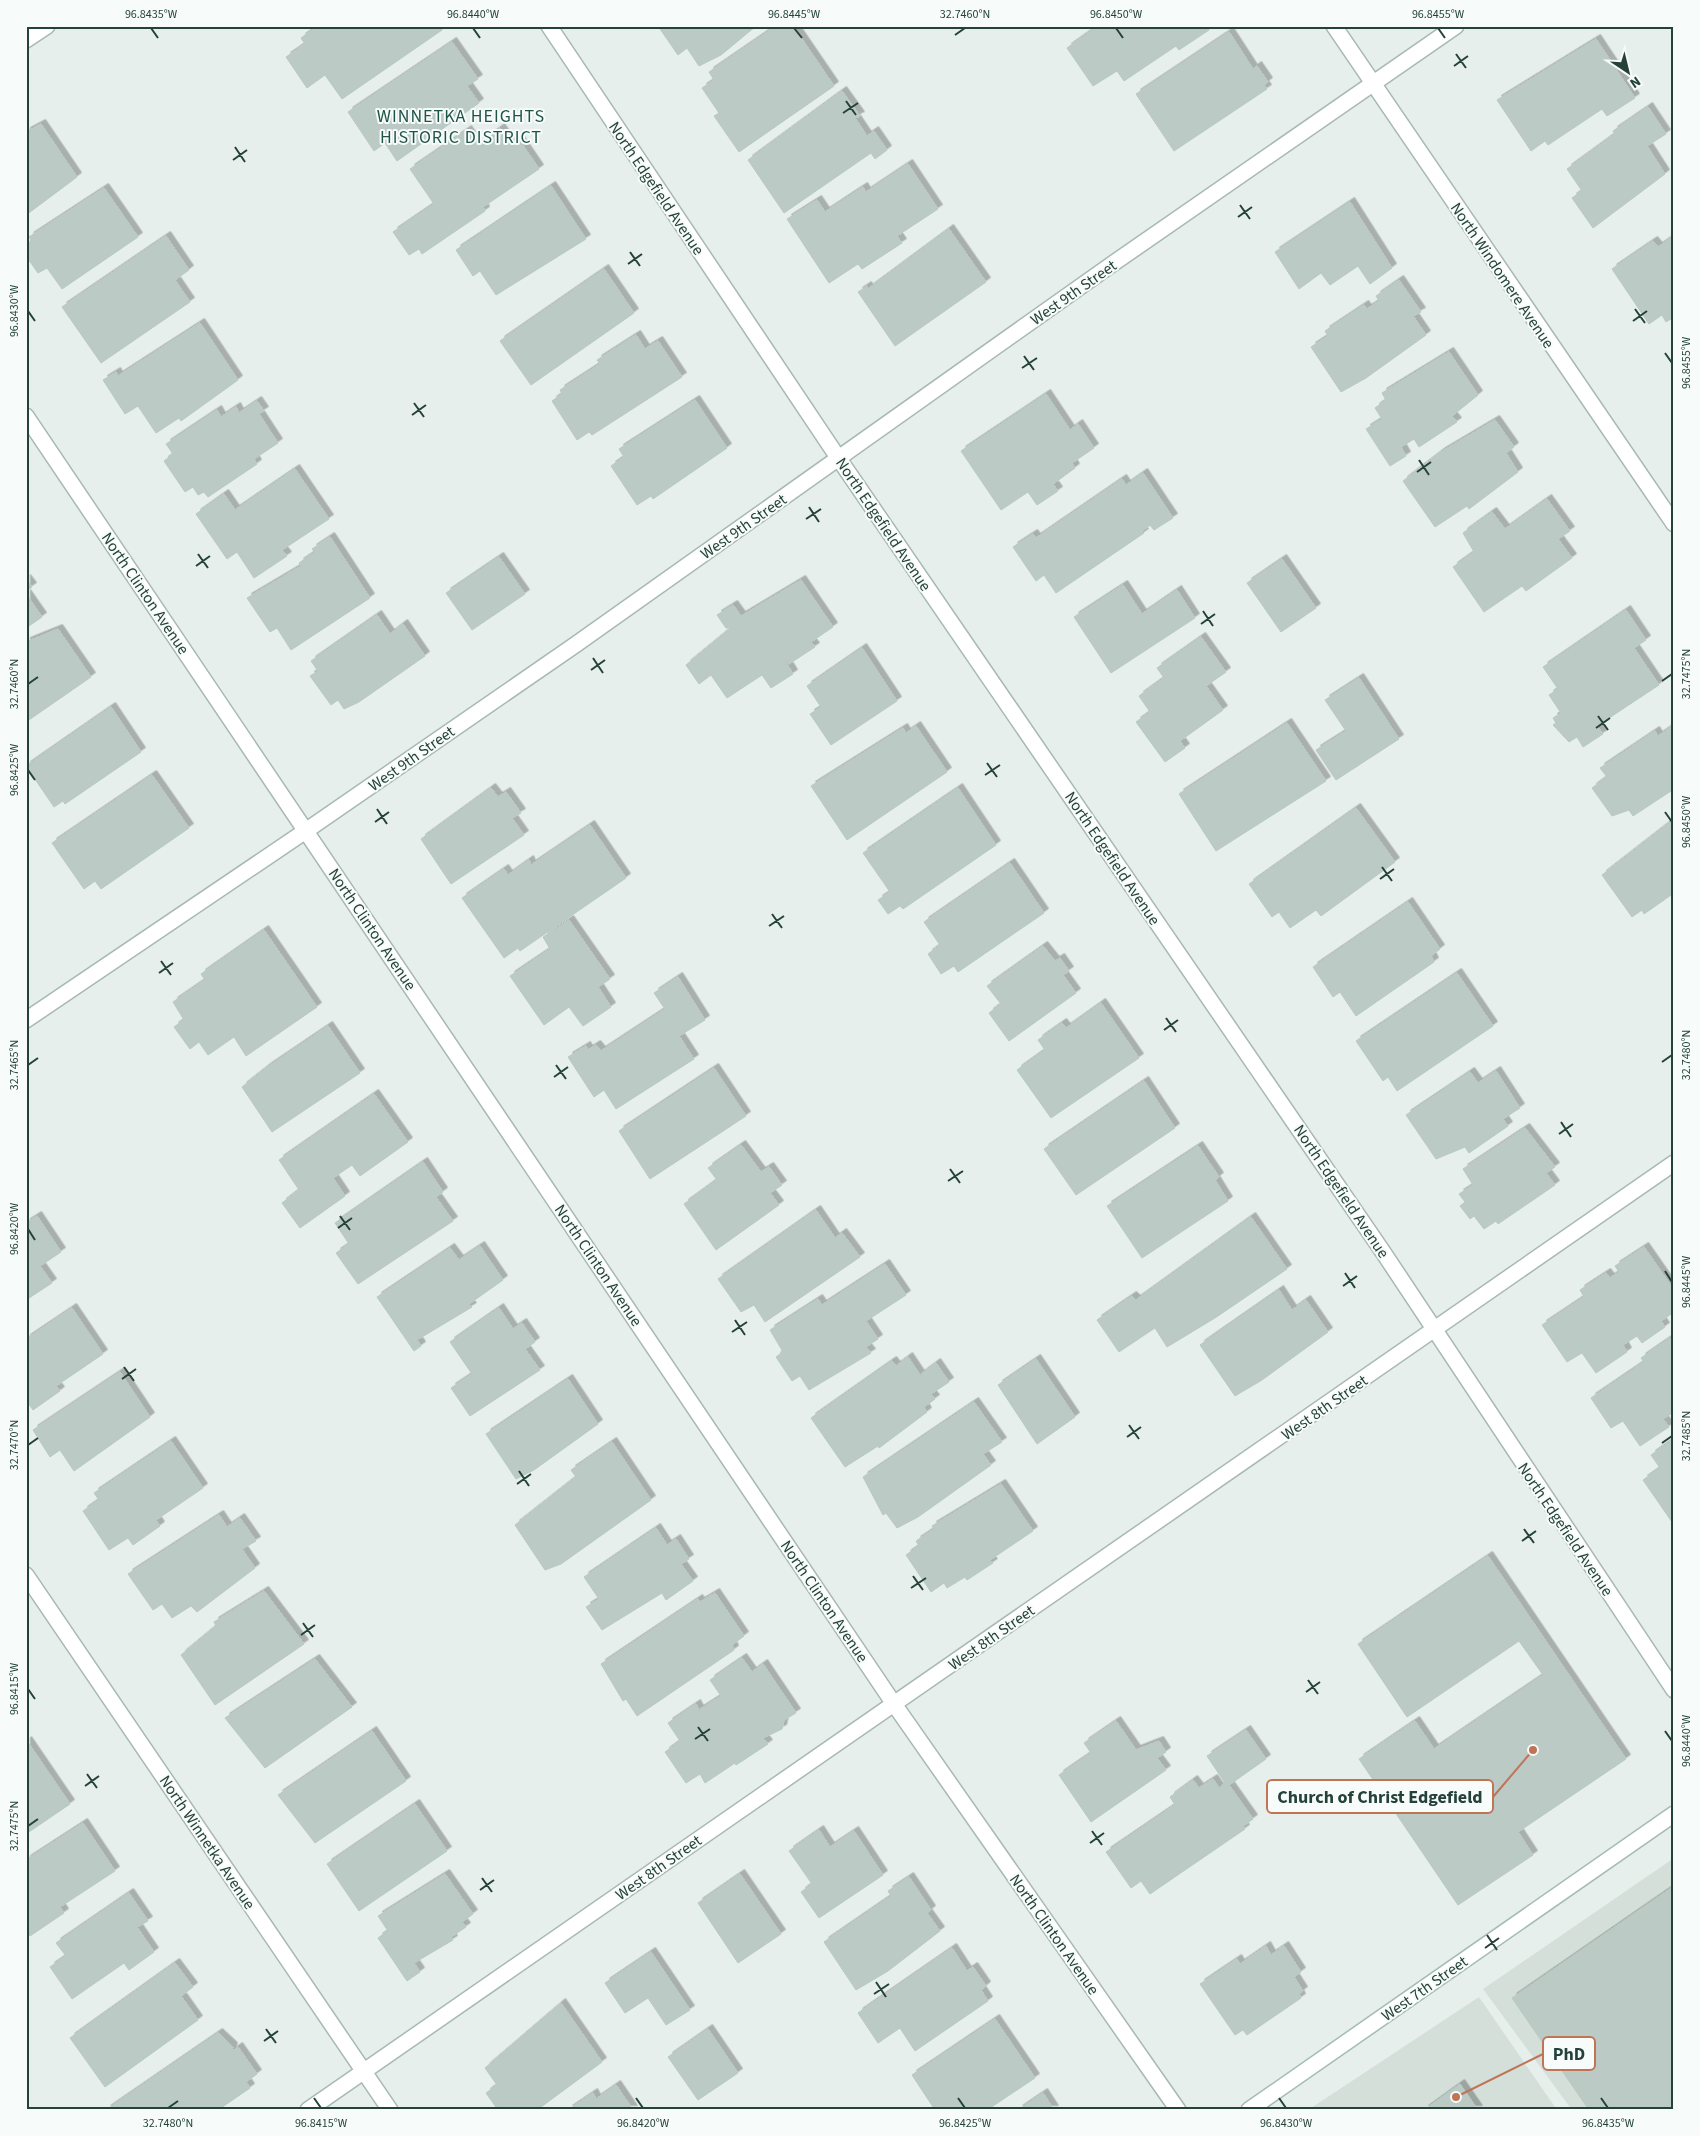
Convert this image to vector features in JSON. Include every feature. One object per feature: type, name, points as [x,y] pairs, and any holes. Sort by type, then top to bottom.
[{"type":"street","points":[[26,40],[46,26]]},
{"type":"street","name":"North Edgefield Avenue","points":[[549,26],[839,459],[1378,1244],[1674,1690]]},
{"type":"street","name":"North Windomere Avenue","points":[[1334,26],[1674,524]]},
{"type":"street","name":"West 9th Street","points":[[26,1020],[307,830],[575,645],[1108,267],[1456,26]]},
{"type":"street","name":"North Clinton Avenue","points":[[26,416],[307,830],[894,1704],[1178,2110]]},
{"type":"street","name":"West 8th Street","points":[[308,2110],[1674,1163]]},
{"type":"street","name":"North Winnetka Avenue","points":[[26,1575],[390,2110]]},
{"type":"street","name":"West 7th Street","points":[[1249,2110],[1674,1814]]},
{"type":"shaded area","points":[[1674,1858],[1674,2110],[1572,2110],[1483,1989]]},
{"type":"shaded area","points":[[1479,1997],[1557,2110],[1308,2110]]},
{"type":"building","points":[[318,26],[440,26],[442,30],[342,99],[325,75],[307,88],[286,57],[305,44],[301,38]]},
{"type":"building","points":[[658,26],[756,26],[721,55],[699,66],[687,48],[678,55]]},
{"type":"building","points":[[776,26],[793,26],[834,86],[739,152],[714,116],[719,113],[702,88],[714,80],[709,72]]},
{"type":"building","points":[[1098,26],[1207,26],[1209,30],[1179,50],[1176,46],[1124,81],[1117,71],[1093,86],[1067,48]]},
{"type":"building","points":[[1229,32],[1253,69],[1257,66],[1268,82],[1264,85],[1267,89],[1174,151],[1136,94]]},
{"type":"building","points":[[1596,39],[1635,98],[1607,116],[1602,109],[1548,145],[1545,141],[1531,151],[1497,100]]},
{"type":"building","points":[[452,42],[478,79],[467,86],[479,103],[397,161],[385,143],[374,151],[348,112]]},
{"type":"building","points":[[842,91],[860,116],[855,118],[867,136],[874,131],[887,150],[875,159],[871,153],[784,213],[748,160]]},
{"type":"building","points":[[1648,107],[1666,134],[1647,146],[1665,174],[1593,228],[1572,198],[1582,191],[1567,169],[1615,134],[1613,131]]},
{"type":"building","points":[[41,124],[77,177],[26,215],[26,132]]},
{"type":"building","points":[[500,128],[513,146],[520,141],[539,169],[483,207],[485,211],[422,254],[419,249],[409,255],[393,232],[434,204],[410,169],[467,130],[477,145]]},
{"type":"building","points":[[908,164],[938,209],[897,236],[902,243],[862,269],[858,264],[829,283],[787,219],[817,200],[825,212],[863,187],[866,192]]},
{"type":"building","points":[[551,186],[586,239],[496,295],[480,271],[473,276],[456,250]]},
{"type":"building","points":[[104,188],[138,237],[62,289],[47,268],[38,273],[26,256],[26,245],[32,241],[29,237]]},
{"type":"building","points":[[1350,202],[1392,268],[1370,284],[1358,266],[1330,285],[1321,273],[1299,289],[1275,252]]},
{"type":"building","points":[[949,229],[986,282],[895,346],[858,292],[867,286],[868,289]]},
{"type":"building","points":[[166,236],[189,270],[175,280],[190,302],[101,363],[62,307]]},
{"type":"building","points":[[1674,236],[1674,317],[1666,322],[1662,315],[1649,324],[1612,269],[1653,241],[1658,247]]},
{"type":"building","points":[[604,269],[634,313],[531,385],[500,341]]},
{"type":"building","points":[[1399,280],[1421,312],[1413,316],[1426,335],[1366,378],[1341,392],[1311,347],[1328,336],[1325,331],[1364,305],[1367,309],[1379,301],[1376,296]]},
{"type":"building","points":[[200,323],[238,380],[181,421],[179,418],[156,433],[138,406],[125,414],[103,380],[116,372],[118,376]]},
{"type":"building","points":[[636,335],[645,349],[658,341],[682,377],[592,435],[589,432],[577,440],[552,401],[562,394],[560,390],[600,364],[597,360]]},
{"type":"building","points":[[1449,352],[1478,395],[1452,416],[1457,422],[1419,447],[1414,439],[1401,447],[1406,456],[1390,466],[1366,429],[1382,419],[1375,408],[1386,400],[1382,393]]},
{"type":"building","points":[[1046,394],[1070,430],[1078,424],[1094,448],[1072,463],[1075,468],[1053,484],[1058,491],[1037,505],[1028,492],[1001,510],[961,451]]},
{"type":"building","points":[[695,400],[727,448],[653,499],[651,496],[637,505],[611,466],[624,457],[619,449]]},
{"type":"building","points":[[257,401],[264,411],[259,414],[278,443],[254,459],[257,464],[208,497],[204,492],[198,495],[193,487],[185,492],[164,461],[173,454],[166,444],[217,410],[221,417],[236,407],[239,413]]},
{"type":"building","points":[[1495,420],[1514,447],[1506,453],[1518,472],[1469,509],[1467,506],[1435,527],[1403,481],[1441,452]]},
{"type":"building","points":[[295,469],[329,519],[282,550],[287,556],[254,578],[237,552],[227,559],[196,514],[224,494],[235,510]]},
{"type":"building","points":[[1143,473],[1173,518],[1154,530],[1150,525],[1142,531],[1144,533],[1056,593],[1044,575],[1036,581],[1013,547],[1033,534],[1036,538],[1122,479],[1126,485]]},
{"type":"building","points":[[1547,499],[1570,531],[1558,539],[1572,558],[1526,591],[1522,586],[1484,612],[1453,567],[1474,552],[1463,533],[1492,512],[1505,529]]},
{"type":"building","points":[[330,537],[370,598],[291,650],[277,628],[270,632],[247,598],[301,566],[299,563],[315,552],[312,549]]},
{"type":"building","points":[[499,557],[525,594],[472,630],[446,593]]},
{"type":"building","points":[[1282,559],[1316,608],[1281,632],[1247,583]]},
{"type":"building","points":[[26,579],[32,587],[26,591]]},
{"type":"building","points":[[801,580],[833,627],[811,642],[815,647],[789,664],[784,659],[793,674],[771,688],[762,675],[727,698],[711,675],[699,684],[686,665],[731,628],[726,628],[717,615],[733,605],[741,616]]},
{"type":"building","points":[[1123,585],[1142,614],[1177,590],[1195,618],[1111,673],[1074,617]]},
{"type":"building","points":[[26,594],[42,617],[26,628]]},
{"type":"building","points":[[1626,610],[1646,640],[1634,648],[1659,685],[1597,726],[1603,734],[1583,747],[1577,737],[1569,742],[1553,725],[1556,723],[1553,718],[1561,713],[1549,695],[1558,689],[1543,667]]},
{"type":"building","points":[[377,615],[390,634],[403,624],[425,656],[359,702],[344,709],[338,700],[331,705],[310,676],[318,671],[311,661]]},
{"type":"building","points":[[58,629],[91,677],[26,722],[26,642]]},
{"type":"building","points":[[1201,637],[1226,672],[1206,686],[1223,710],[1180,741],[1185,748],[1165,762],[1136,722],[1150,712],[1139,696],[1164,678],[1157,668]]},
{"type":"building","points":[[862,648],[897,701],[831,745],[810,714],[821,707],[807,686]]},
{"type":"building","points":[[1359,678],[1399,739],[1336,780],[1316,750],[1346,731],[1325,700]]},
{"type":"building","points":[[111,707],[141,752],[65,804],[63,801],[54,807],[26,766]]},
{"type":"building","points":[[1287,723],[1326,781],[1216,851],[1179,794]]},
{"type":"building","points":[[1674,725],[1674,789],[1633,816],[1629,810],[1612,816],[1592,788],[1607,777],[1600,768],[1655,731],[1658,736]]},
{"type":"building","points":[[916,726],[947,772],[847,840],[811,786],[903,728],[906,733]]},
{"type":"building","points":[[152,775],[189,828],[101,889],[95,881],[84,889],[52,843]]},
{"type":"building","points":[[491,788],[498,797],[506,792],[521,813],[512,818],[524,835],[451,884],[421,839]]},
{"type":"building","points":[[958,788],[996,845],[903,909],[900,906],[888,914],[878,900],[890,892],[863,853]]},
{"type":"building","points":[[1356,808],[1395,862],[1321,916],[1316,910],[1290,928],[1279,912],[1272,917],[1249,884]]},
{"type":"building","points":[[1674,819],[1674,893],[1644,914],[1642,910],[1632,917],[1602,875]]},
{"type":"building","points":[[590,825],[626,878],[520,951],[518,948],[504,958],[462,898],[504,869],[508,875],[529,860],[531,865]]},
{"type":"building","points":[[1010,863],[1044,913],[958,972],[954,966],[941,974],[928,954],[940,945],[924,922]]},
{"type":"building","points":[[1408,902],[1440,949],[1431,956],[1434,962],[1356,1016],[1340,992],[1333,997],[1313,967]]},
{"type":"building","points":[[569,920],[610,979],[598,987],[611,1007],[583,1026],[569,1007],[544,1025],[510,976],[550,949],[543,937]]},
{"type":"building","points":[[264,930],[317,1007],[246,1056],[234,1037],[208,1055],[199,1042],[190,1049],[174,1027],[184,1020],[173,1002],[205,980],[201,974]]},
{"type":"building","points":[[1043,946],[1055,961],[1060,958],[1069,971],[1063,975],[1076,993],[1009,1041],[989,1013],[1001,1004],[987,986]]},
{"type":"building","points":[[1457,973],[1493,1026],[1397,1091],[1388,1077],[1383,1081],[1356,1041]]},
{"type":"building","points":[[678,977],[705,1020],[679,1036],[694,1059],[616,1109],[604,1090],[594,1097],[568,1057],[586,1046],[588,1050],[596,1045],[601,1051],[665,1009],[654,993]]},
{"type":"building","points":[[1101,1003],[1139,1058],[1051,1118],[1017,1070],[1045,1050],[1038,1040],[1062,1023],[1066,1028]]},
{"type":"building","points":[[328,1026],[360,1073],[272,1132],[242,1087],[266,1068]]},
{"type":"building","points":[[714,1068],[746,1116],[650,1179],[619,1131]]},
{"type":"building","points":[[1496,1071],[1520,1108],[1503,1119],[1508,1126],[1469,1153],[1465,1147],[1436,1159],[1406,1115],[1470,1072],[1478,1083]]},
{"type":"building","points":[[1144,1081],[1175,1128],[1076,1195],[1044,1149]]},
{"type":"building","points":[[374,1094],[408,1142],[360,1176],[352,1165],[333,1178],[345,1196],[300,1228],[282,1203],[299,1190],[279,1160]]},
{"type":"building","points":[[1525,1128],[1555,1167],[1546,1173],[1555,1185],[1498,1224],[1496,1221],[1484,1229],[1474,1216],[1470,1219],[1460,1206],[1465,1202],[1459,1194],[1473,1185],[1463,1169]]},
{"type":"building","points":[[741,1145],[761,1172],[769,1167],[782,1185],[770,1193],[779,1205],[716,1250],[684,1204],[717,1180],[708,1168]]},
{"type":"building","points":[[1198,1146],[1219,1177],[1215,1180],[1228,1201],[1142,1258],[1107,1206]]},
{"type":"building","points":[[423,1162],[443,1192],[436,1197],[453,1221],[358,1284],[336,1253],[349,1244],[335,1223]]},
{"type":"building","points":[[816,1210],[835,1238],[842,1233],[860,1257],[765,1322],[754,1305],[741,1312],[718,1279]]},
{"type":"building","points":[[37,1216],[61,1252],[40,1266],[52,1283],[26,1300],[26,1223]]},
{"type":"building","points":[[1251,1217],[1287,1269],[1215,1318],[1167,1347],[1155,1328],[1119,1352],[1097,1320],[1132,1296],[1136,1300]]},
{"type":"building","points":[[480,1246],[503,1280],[469,1304],[472,1307],[417,1340],[421,1346],[414,1351],[377,1297],[450,1248],[459,1260]]},
{"type":"building","points":[[1644,1247],[1674,1290],[1674,1312],[1661,1321],[1665,1327],[1642,1343],[1637,1336],[1623,1345],[1627,1352],[1596,1373],[1582,1353],[1567,1362],[1542,1325],[1584,1297],[1580,1290],[1606,1273],[1610,1278],[1619,1272],[1615,1266]]},
{"type":"building","points":[[885,1264],[906,1295],[866,1321],[878,1339],[866,1347],[871,1353],[809,1390],[800,1376],[792,1381],[776,1357],[783,1352],[770,1330],[818,1299],[822,1305]]},
{"type":"building","points":[[1279,1290],[1292,1310],[1306,1300],[1328,1332],[1262,1380],[1235,1396],[1200,1345]]},
{"type":"building","points":[[72,1308],[103,1354],[56,1386],[60,1391],[33,1410],[26,1400],[26,1339]]},
{"type":"building","points":[[499,1308],[513,1329],[522,1323],[535,1342],[525,1349],[540,1370],[470,1416],[451,1388],[472,1374],[450,1342]]},
{"type":"building","points":[[1670,1338],[1674,1344],[1674,1412],[1663,1419],[1669,1427],[1640,1446],[1623,1421],[1611,1428],[1591,1398],[1644,1362],[1641,1358]]},
{"type":"building","points":[[908,1357],[920,1375],[936,1363],[949,1382],[931,1394],[935,1399],[924,1407],[927,1412],[879,1448],[878,1446],[845,1467],[811,1418],[892,1361],[896,1366]]},
{"type":"building","points":[[1036,1359],[1075,1417],[1037,1444],[998,1385]]},
{"type":"building","points":[[120,1372],[150,1417],[74,1471],[60,1450],[50,1457],[33,1430]]},
{"type":"building","points":[[568,1379],[598,1424],[534,1470],[516,1479],[486,1434]]},
{"type":"building","points":[[974,1402],[1002,1442],[983,1454],[991,1465],[918,1517],[897,1528],[886,1513],[883,1515],[863,1477]]},
{"type":"building","points":[[1674,1439],[1674,1525],[1643,1480],[1660,1468],[1651,1455]]},
{"type":"building","points":[[171,1441],[203,1488],[156,1520],[160,1526],[133,1545],[128,1538],[109,1550],[83,1511],[99,1500],[94,1493]]},
{"type":"building","points":[[612,1442],[651,1500],[561,1564],[545,1570],[515,1525],[576,1477],[571,1470]]},
{"type":"building","points":[[1001,1484],[1033,1531],[990,1560],[993,1563],[967,1580],[965,1577],[947,1588],[944,1583],[931,1592],[906,1555],[919,1546],[916,1541],[934,1529],[932,1526]]},
{"type":"building","points":[[219,1515],[227,1527],[240,1518],[256,1541],[242,1549],[255,1568],[197,1612],[191,1606],[172,1618],[162,1604],[153,1610],[128,1574]]},
{"type":"building","points":[[656,1528],[667,1545],[676,1539],[689,1559],[681,1564],[693,1581],[666,1600],[662,1593],[602,1630],[586,1607],[599,1599],[584,1577]]},
{"type":"building","points":[[1488,1556],[1626,1759],[1518,1832],[1533,1855],[1458,1905],[1359,1759],[1415,1721],[1434,1749],[1543,1675],[1519,1641],[1407,1717],[1358,1644]]},
{"type":"building","points":[[264,1591],[304,1644],[215,1705],[181,1655],[216,1626],[214,1622]]},
{"type":"building","points":[[715,1593],[744,1636],[732,1645],[734,1650],[637,1716],[626,1699],[623,1701],[601,1664],[698,1599],[700,1602]]},
{"type":"building","points":[[742,1658],[752,1672],[763,1664],[796,1713],[784,1720],[782,1729],[763,1738],[768,1744],[736,1765],[735,1763],[705,1783],[700,1774],[686,1783],[665,1752],[680,1741],[668,1723],[696,1704],[699,1710],[721,1696],[710,1680]]},
{"type":"building","points":[[315,1659],[352,1707],[265,1768],[225,1718]]},
{"type":"building","points":[[1116,1721],[1136,1750],[1159,1741],[1166,1752],[1157,1758],[1166,1770],[1091,1822],[1059,1775],[1091,1753],[1084,1743]]},
{"type":"building","points":[[1246,1730],[1266,1759],[1229,1785],[1253,1819],[1243,1826],[1245,1829],[1150,1894],[1141,1881],[1131,1888],[1106,1852],[1175,1805],[1170,1797],[1193,1780],[1199,1788],[1213,1779],[1219,1788],[1225,1783],[1207,1756]]},
{"type":"building","points":[[372,1731],[406,1781],[315,1843],[278,1795]]},
{"type":"building","points":[[26,1742],[70,1804],[26,1834]]},
{"type":"building","points":[[415,1804],[447,1851],[359,1911],[327,1864]]},
{"type":"building","points":[[83,1823],[115,1871],[60,1907],[64,1913],[30,1936],[26,1931],[26,1860]]},
{"type":"building","points":[[819,1830],[830,1847],[854,1831],[883,1875],[819,1918],[801,1892],[812,1884],[789,1851]]},
{"type":"building","points":[[445,1874],[473,1914],[462,1922],[466,1927],[451,1937],[453,1940],[414,1963],[420,1972],[407,1981],[378,1938],[388,1931],[378,1916]]},
{"type":"building","points":[[740,1874],[781,1934],[738,1963],[698,1903]]},
{"type":"building","points":[[909,1877],[931,1910],[927,1913],[940,1931],[888,1971],[856,1990],[824,1942],[891,1896],[888,1891]]},
{"type":"building","points":[[1674,1886],[1674,2110],[1589,2110],[1512,1998]]},
{"type":"building","points":[[129,1893],[148,1921],[137,1927],[154,1952],[129,1970],[124,1963],[72,1999],[50,1967],[66,1956],[56,1943]]},
{"type":"building","points":[[1266,1946],[1271,1955],[1284,1946],[1301,1972],[1294,1977],[1303,1991],[1299,1994],[1301,1998],[1247,2035],[1243,2030],[1235,2035],[1200,1984],[1237,1959],[1240,1964]]},
{"type":"building","points":[[952,1948],[967,1971],[973,1967],[986,1986],[981,1990],[988,2001],[915,2051],[900,2028],[878,2043],[858,2013]]},
{"type":"building","points":[[651,1952],[690,2010],[666,2025],[648,1998],[625,2013],[605,1983]]},
{"type":"building","points":[[175,1963],[193,1987],[181,1996],[198,2020],[105,2087],[70,2038]]},
{"type":"building","points":[[561,2003],[602,2062],[537,2110],[498,2110],[486,2093],[497,2085],[485,2068]]},
{"type":"building","points":[[995,2019],[1035,2078],[987,2110],[935,2110],[912,2075]]},
{"type":"building","points":[[708,2029],[738,2073],[698,2100],[668,2057]]},
{"type":"building","points":[[218,2033],[233,2047],[231,2052],[238,2047],[257,2074],[246,2082],[250,2088],[218,2110],[106,2110]]},
{"type":"building","points":[[1460,2084],[1478,2110],[1424,2110]]},
{"type":"building","points":[[616,2085],[633,2110],[568,2110],[593,2093],[596,2099]]},
{"type":"building","points":[[1043,2093],[1054,2110],[1018,2110]]},
{"type":"place","name":"Church of Christ Edgefield","points":[[1533,1750]]},
{"type":"place","name":"PhD","points":[[1456,2097]]},
{"type":"district","name":"WINNETKA HEIGHTS HISTORIC DISTRICT","points":[[461,126]]}]
